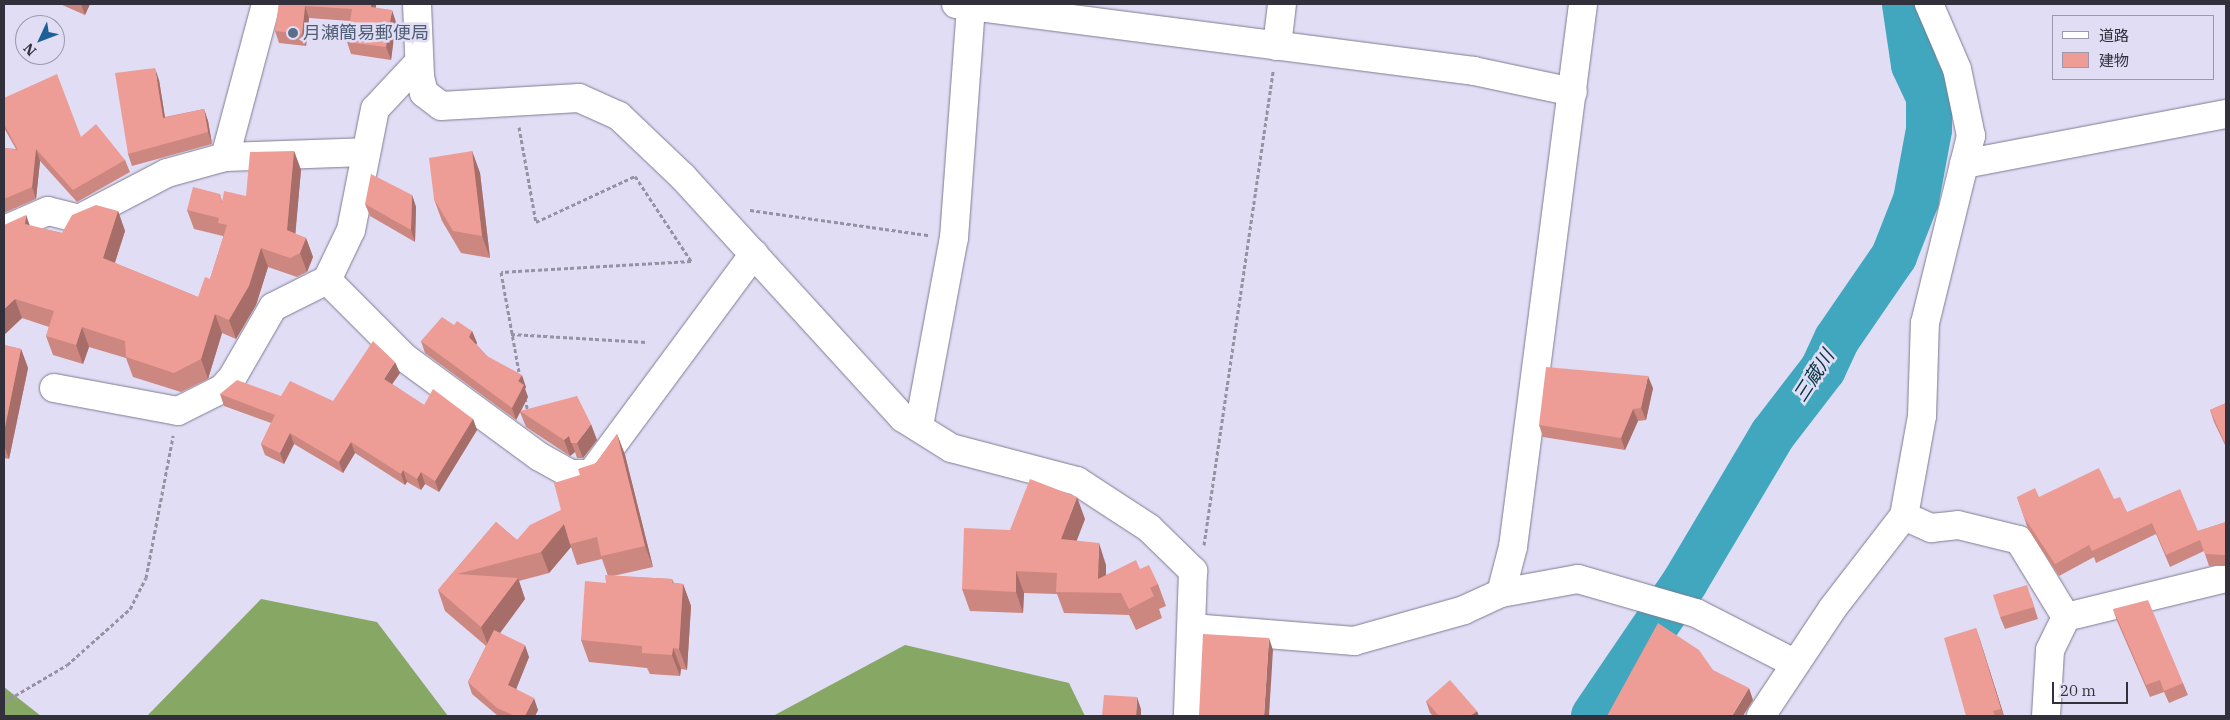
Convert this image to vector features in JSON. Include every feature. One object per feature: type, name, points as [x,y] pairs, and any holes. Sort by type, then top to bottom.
[{"type":"street","points":[[225,157],[266,4]]},
{"type":"street","points":[[417,4],[419,62],[424,92],[441,106],[579,98],[619,116],[754,254],[903,418],[919,426],[951,448],[1077,481],[1149,528],[1193,571],[1188,716]]},
{"type":"street","points":[[919,426],[954,238],[966,4],[1474,71],[1573,92]]},
{"type":"street","points":[[1277,46],[1282,4]]},
{"type":"street","points":[[1501,594],[1513,547],[1583,4]]},
{"type":"street","points":[[1761,716],[1794,663],[1904,516],[1922,416],[1925,323],[1971,136],[1957,69],[1929,4]]},
{"type":"street","points":[[54,388],[178,411],[222,389],[232,378],[273,307],[327,280],[351,230],[375,109],[419,62]]},
{"type":"street","points":[[1964,164],[2226,114]]},
{"type":"street","points":[[4,230],[48,211],[79,219],[167,173],[225,157],[365,152]]},
{"type":"street","points":[[327,280],[405,358],[524,446],[571,474],[591,474],[754,254]]},
{"type":"street","points":[[1904,516],[1931,528],[1958,525],[2019,540],[2066,617]]},
{"type":"street","points":[[1192,628],[1354,641],[1464,610],[1501,594],[1578,579],[1696,614],[1794,663]]},
{"type":"street","points":[[2066,617],[2226,579]]},
{"type":"street","points":[[2046,716],[2050,650],[2066,617]]},
{"type":"path","points":[[1203,549],[1277,46]]},
{"type":"path","points":[[518,118],[536,222],[635,176],[690,261],[501,272],[511,334],[528,415]]},
{"type":"path","points":[[747,210],[954,238]]},
{"type":"path","points":[[511,334],[646,342]]},
{"type":"path","points":[[4,702],[67,665],[130,609],[146,578],[178,411]]},
{"type":"green space","points":[[261,599],[377,622],[448,716],[147,716]]},
{"type":"green space","points":[[905,645],[1069,683],[1085,716],[773,716]]},
{"type":"green space","points":[[4,687],[41,716],[4,716]]},
{"type":"building","points":[[279,4],[371,4],[371,7],[392,10],[386,47],[347,42],[352,9],[305,6],[302,34],[275,31]]},
{"type":"building","points":[[155,68],[163,118],[204,109],[208,132],[128,154],[115,73]]},
{"type":"building","points":[[57,74],[81,137],[96,124],[125,160],[73,190],[36,149],[32,187],[4,199],[4,148],[18,150],[4,124],[4,98]]},
{"type":"building","points":[[294,151],[287,230],[306,238],[300,253],[290,258],[261,248],[249,286],[229,320],[215,314],[201,359],[174,373],[126,357],[125,341],[82,327],[76,345],[46,336],[54,311],[15,299],[4,309],[4,225],[26,215],[25,224],[62,233],[72,215],[96,205],[118,211],[103,258],[198,297],[205,277],[210,279],[227,225],[218,223],[219,218],[187,210],[193,187],[220,194],[222,203],[224,191],[246,196],[250,152]]},
{"type":"building","points":[[472,151],[482,236],[453,231],[434,199],[429,158]]},
{"type":"building","points":[[371,174],[412,195],[411,230],[365,204]]},
{"type":"building","points":[[442,317],[454,325],[457,321],[472,331],[469,337],[487,356],[522,375],[518,381],[524,385],[512,408],[421,341]]},
{"type":"building","points":[[373,341],[395,362],[384,379],[424,405],[433,389],[473,419],[435,481],[421,472],[417,479],[403,470],[401,474],[351,442],[339,462],[290,433],[280,453],[261,444],[275,415],[220,394],[237,380],[281,396],[290,381],[333,401]]},
{"type":"building","points":[[4,345],[21,349],[4,432]]},
{"type":"building","points":[[1546,367],[1648,376],[1641,408],[1633,409],[1621,438],[1539,425]]},
{"type":"building","points":[[577,396],[591,424],[577,443],[571,443],[569,436],[564,440],[520,411]]},
{"type":"building","points":[[2226,403],[2226,445],[2210,410]]},
{"type":"building","points":[[617,434],[645,546],[601,556],[597,537],[570,544],[564,524],[541,552],[457,574],[518,578],[481,627],[438,590],[496,522],[517,540],[530,525],[561,510],[554,483],[580,475],[578,469],[596,463]]},
{"type":"building","points":[[2099,468],[2114,499],[2120,497],[2127,512],[2180,489],[2198,531],[2226,522],[2226,555],[2205,554],[2200,540],[2166,555],[2152,523],[2092,551],[2089,545],[2055,564],[2024,517],[2017,497],[2035,488],[2039,497]]},
{"type":"building","points":[[1030,479],[1077,497],[1061,539],[1099,543],[1098,579],[1136,560],[1140,569],[1149,565],[1158,584],[1150,588],[1154,596],[1129,609],[1121,593],[1056,592],[1057,573],[1016,571],[1016,592],[962,589],[964,528],[1010,530]]},
{"type":"building","points":[[605,575],[672,579],[672,583],[683,584],[679,649],[673,648],[672,655],[642,653],[642,646],[581,640],[585,581],[606,583]]},
{"type":"building","points":[[2027,585],[2034,607],[2000,617],[1993,595]]},
{"type":"building","points":[[2148,600],[2183,683],[2164,691],[2160,680],[2146,685],[2113,609]]},
{"type":"building","points":[[1658,623],[1699,650],[1713,670],[1749,688],[1732,716],[1607,716]]},
{"type":"building","points":[[1976,628],[2001,709],[1993,711],[1995,716],[1966,716],[1944,638]]},
{"type":"building","points":[[494,630],[525,645],[508,685],[534,698],[525,716],[515,716],[497,708],[468,682]]},
{"type":"building","points":[[1203,634],[1269,638],[1264,716],[1199,716]]},
{"type":"building","points":[[1450,680],[1477,711],[1470,716],[1439,716],[1426,701]]},
{"type":"building","points":[[1104,695],[1137,697],[1136,716],[1102,716]]},
{"type":"waterway","name":"三蔵川","points":[[1594,716],[1685,582],[1773,434],[1823,369],[1837,339],[1894,256],[1916,200],[1929,130],[1929,97],[1914,65],[1905,4]]},
{"type":"place","name":"月瀬簡易郵便局","points":[[293,33]]}]
